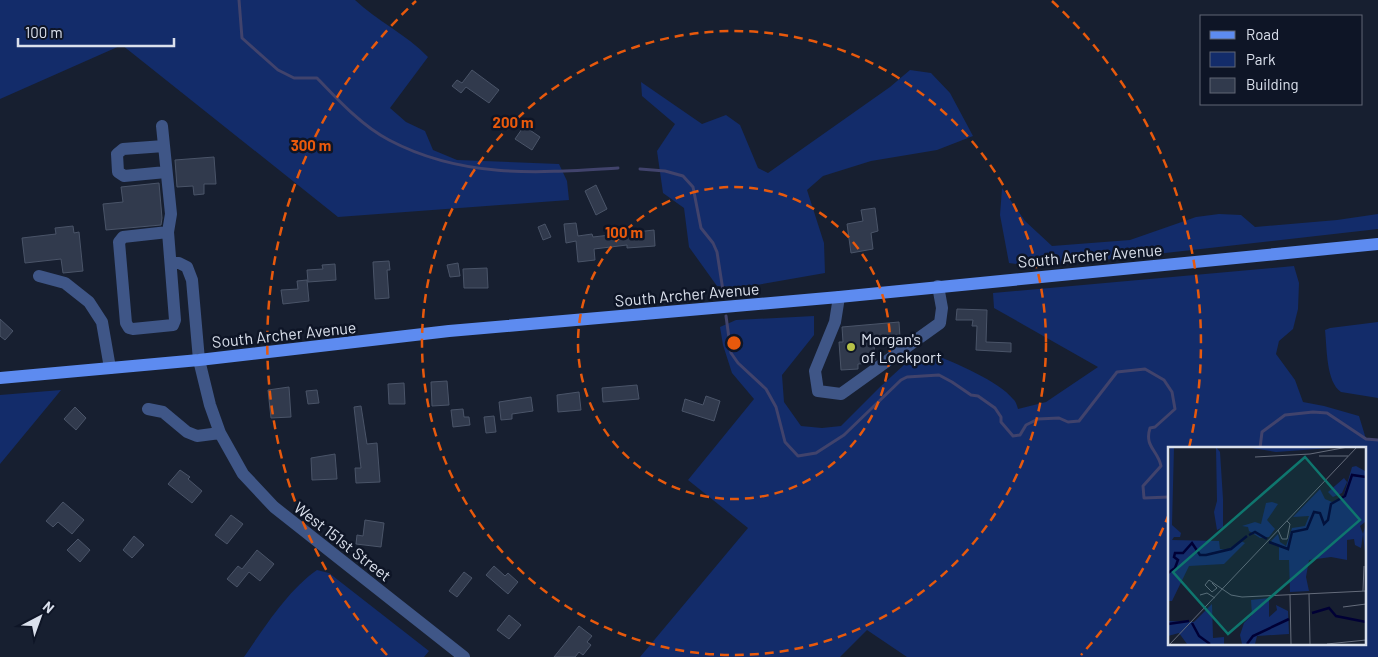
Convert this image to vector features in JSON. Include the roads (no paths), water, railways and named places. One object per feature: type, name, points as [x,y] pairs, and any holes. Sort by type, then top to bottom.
[{"type":"main road","name":"South Archer Avenue","points":[[0,378],[199,360],[450,332],[1378,244]]},
{"type":"street","points":[[162,126],[171,214],[168,232],[176,320],[173,325],[152,328],[128,328],[119,242],[123,237],[168,232]]},
{"type":"street","points":[[164,146],[123,149],[117,154],[118,172],[124,176],[166,172]]},
{"type":"street","name":"West 151st Street","points":[[172,263],[179,263],[187,267],[192,280],[199,360],[210,405],[220,433],[243,474],[274,507],[464,657]]},
{"type":"street","points":[[39,276],[65,283],[89,302],[102,322],[110,368]]},
{"type":"street","points":[[839,296],[835,322],[816,371],[818,392],[841,394],[940,323],[942,308],[938,286]]},
{"type":"street","points":[[148,409],[163,412],[186,432],[197,436],[220,433]]},
{"type":"waterway","points":[[239,0],[242,38],[278,70],[294,78],[317,78],[370,128],[389,140],[417,153],[445,162],[501,170],[530,172],[618,168]]},
{"type":"waterway","points":[[640,169],[665,171],[683,176],[693,187],[701,228],[713,243],[717,252],[724,297]]},
{"type":"waterway","points":[[726,316],[731,353],[738,363],[766,389],[776,407],[785,442],[798,456],[816,453],[844,435],[901,380],[907,377],[939,375],[971,395],[978,396],[995,408],[1001,417],[1001,422],[1013,436],[1020,435],[1026,425],[1038,419],[1059,418],[1068,422],[1079,421],[1117,372],[1145,369],[1164,380],[1172,392],[1175,409],[1155,427],[1150,428],[1150,444],[1161,466],[1143,486],[1144,498],[1168,497]]},
{"type":"waterway","points":[[1260,447],[1262,432],[1285,415],[1313,412],[1327,413],[1366,439],[1378,440]]},
{"type":"place","name":"Morgan's of Lockport","points":[[851,347]]}]
